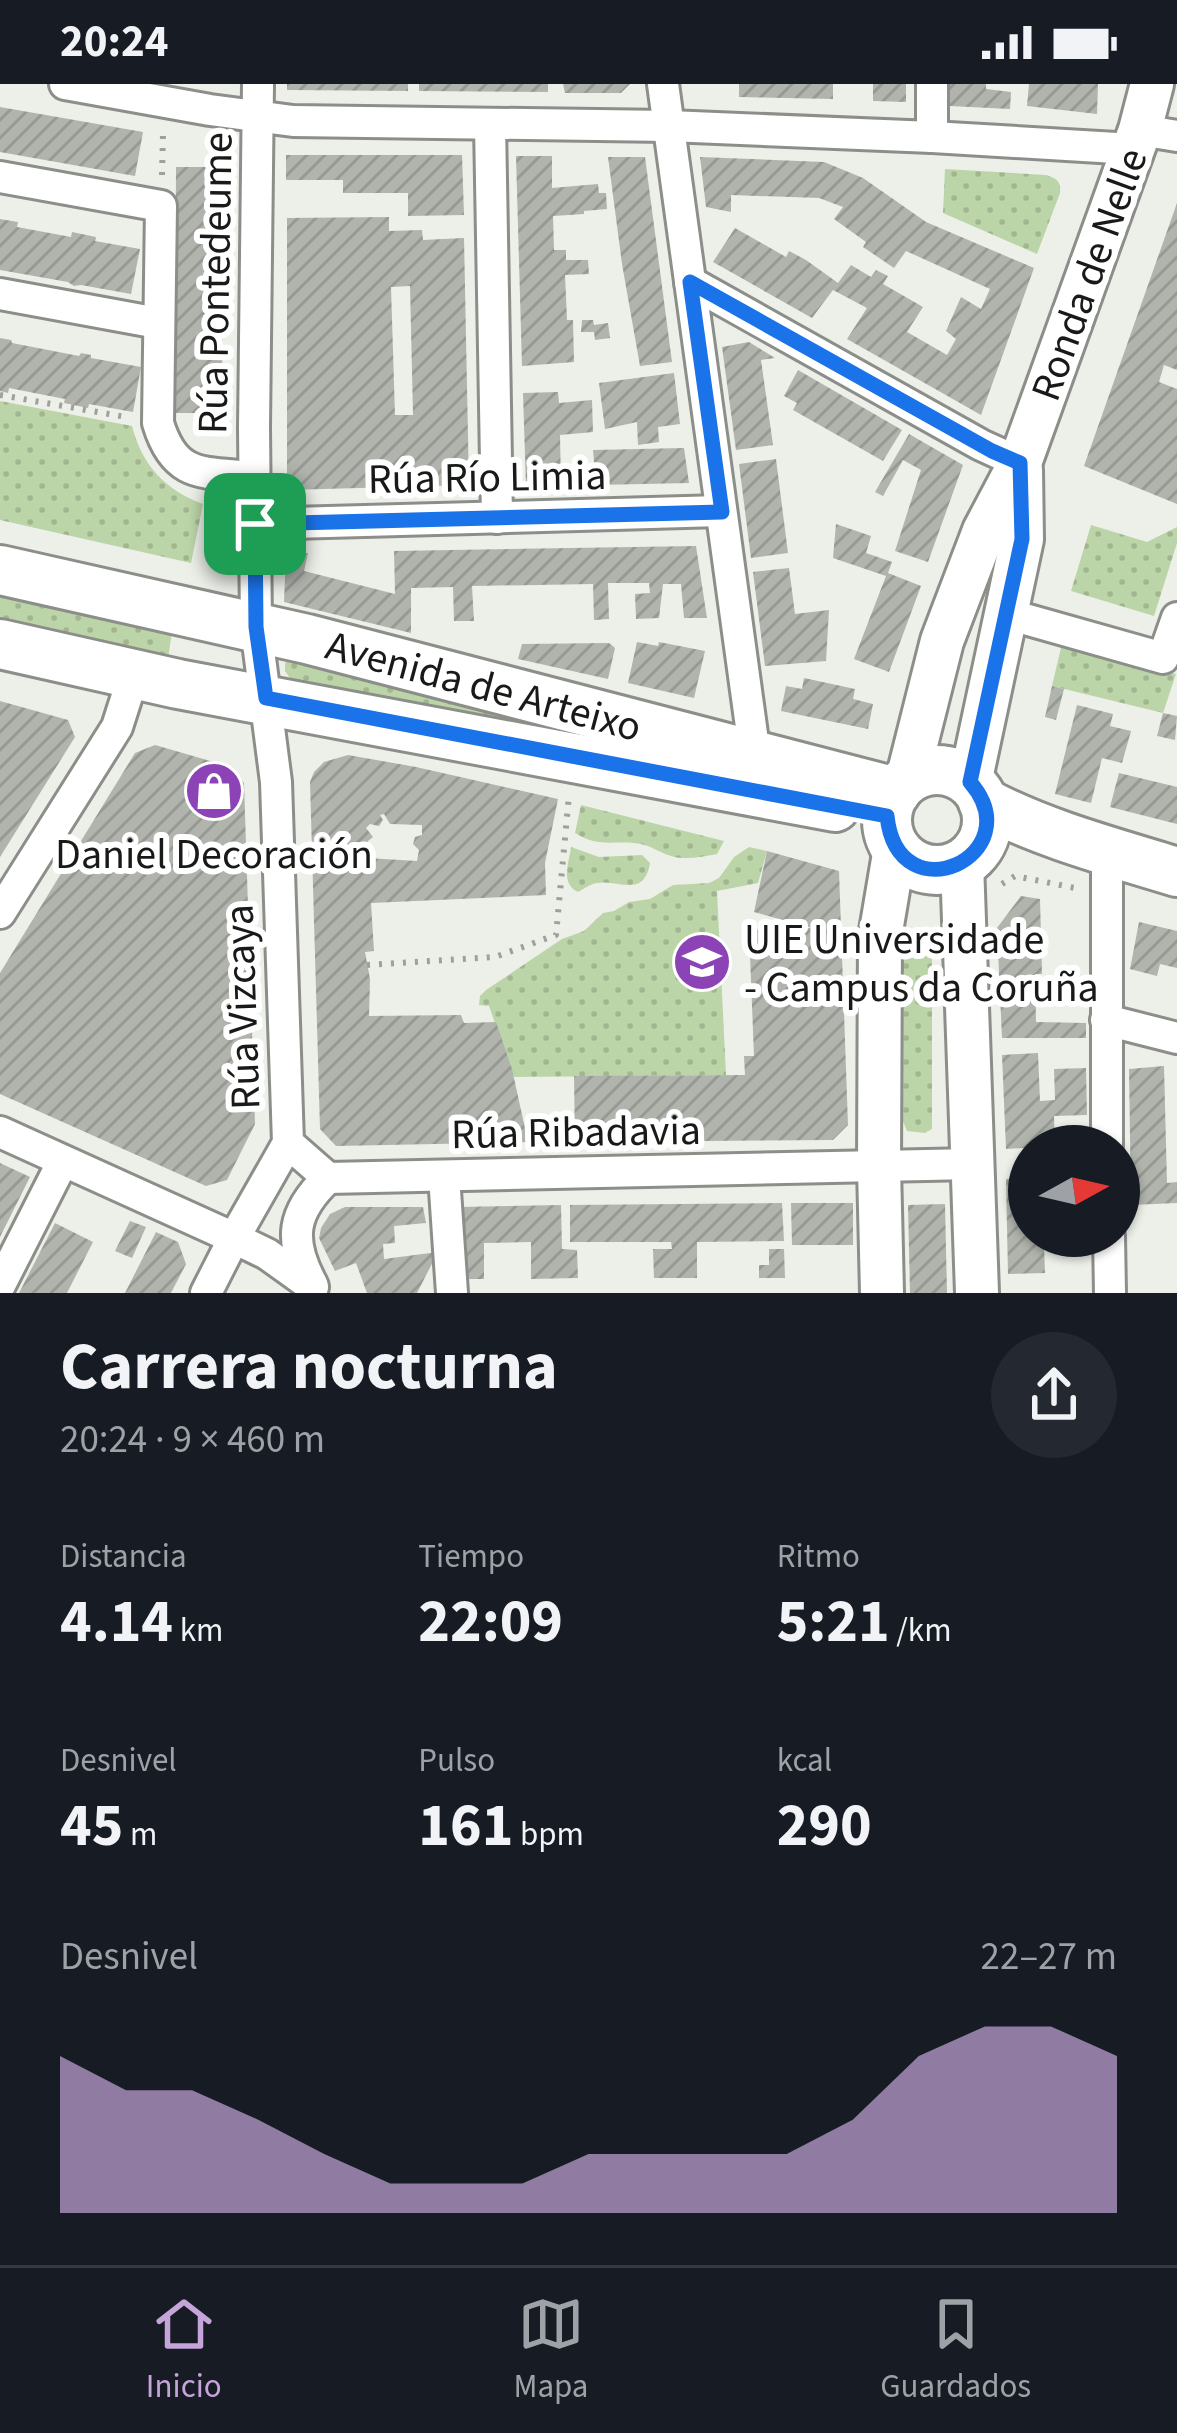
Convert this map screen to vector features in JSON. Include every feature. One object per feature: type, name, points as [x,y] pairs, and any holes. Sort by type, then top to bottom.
[{"type":"main road","name":"Avenida de Arteixo","points":[[0,570],[256,627],[755,756],[896,809]]},
{"type":"main road","name":"Avenida de Arteixo","points":[[0,644],[134,674],[896,809]]},
{"type":"main road","points":[[977,837],[956,774],[923,772],[896,809],[906,859],[919,867],[948,869],[977,837],[1007,814],[1177,875]]},
{"type":"main road","points":[[977,837],[1059,855],[1107,879],[1177,875]]},
{"type":"street","points":[[65,84],[293,122],[1150,138]]},
{"type":"street","name":"Rúa Pontedeume","points":[[259,84],[254,477],[256,627],[266,698]]},
{"type":"street","points":[[662,84],[755,756]]},
{"type":"street","points":[[932,84],[932,137]]},
{"type":"street","name":"Ronda de Nelle","points":[[882,1293],[880,938],[896,809],[942,640],[984,531],[1020,463],[1150,138],[1152,84]]},
{"type":"street","points":[[490,124],[497,518]]},
{"type":"street","points":[[0,177],[161,206],[158,423],[170,455],[181,464],[254,477]]},
{"type":"street","points":[[690,282],[1020,463]]},
{"type":"street","points":[[0,294],[158,323]]},
{"type":"street","name":"Ronda de Nelle","points":[[977,1293],[973,1164],[977,837],[1007,614],[1022,539],[1020,463]]},
{"type":"street","name":"Rúa Río Limia","points":[[255,524],[722,512]]},
{"type":"street","points":[[1007,614],[1170,660],[1177,618]]},
{"type":"street","points":[[0,914],[117,727],[134,674]]},
{"type":"street","name":"Rúa Vizcaya","points":[[206,1293],[288,1143],[276,782],[266,698]]},
{"type":"street","points":[[1107,879],[1107,1125]]},
{"type":"street","points":[[1106,1020],[1177,1038]]},
{"type":"street","points":[[0,1132],[267,1255],[308,1291]]},
{"type":"street","points":[[288,1143],[328,1178],[308,1197],[299,1217],[297,1251],[308,1291]]},
{"type":"street","points":[[0,1285],[64,1161]]},
{"type":"street","points":[[879,1167],[973,1164]]},
{"type":"street","name":"Rúa Ribadavia","points":[[328,1178],[879,1167]]},
{"type":"street","points":[[444,1176],[452,1293]]},
{"type":"street","points":[[1109,1257],[1110,1293]]},
{"type":"path","points":[[161,206],[163,131]]},
{"type":"path","points":[[0,395],[158,423]]},
{"type":"path","points":[[368,965],[495,956],[556,935],[568,795]]},
{"type":"path","points":[[977,837],[1015,876],[1107,879]]},
{"type":"green space","points":[[945,169],[1046,175],[1058,181],[1060,193],[1037,254],[943,213]]},
{"type":"green space","points":[[0,401],[132,426],[142,453],[157,474],[203,504],[191,563],[0,520]]},
{"type":"green space","points":[[1091,525],[1147,542],[1177,527],[1177,543],[1154,616],[1071,591]]},
{"type":"green space","points":[[0,588],[173,625],[168,659],[0,622]]},
{"type":"green space","points":[[1062,643],[1176,674],[1163,713],[1052,686]]},
{"type":"green space","points":[[291,660],[782,773],[292,681],[285,671],[285,663]]},
{"type":"green space","points":[[581,805],[724,841],[717,854],[686,858],[641,844],[592,841],[575,833]]},
{"type":"green space","points":[[571,847],[599,857],[642,855],[650,863],[647,874],[636,884],[597,883],[578,892],[567,878]]},
{"type":"green space","points":[[749,847],[767,851],[758,883],[717,891],[726,1075],[514,1077],[489,1006],[479,1005],[486,990],[562,939],[584,931],[603,913],[650,899],[673,885],[719,878],[734,857]]},
{"type":"green space","points":[[899,946],[932,946],[932,1129],[925,1133],[907,1131],[901,1116]]},
{"type":"building","points":[[287,84],[408,84],[408,91],[287,90]]},
{"type":"building","points":[[419,84],[548,84],[548,92],[419,91]]},
{"type":"building","points":[[563,84],[630,84],[621,93],[565,93]]},
{"type":"building","points":[[739,84],[833,84],[833,99],[739,97]]},
{"type":"building","points":[[873,84],[906,84],[906,102],[873,101]]},
{"type":"building","points":[[950,84],[986,84],[986,89],[1011,92],[1010,109],[950,106]]},
{"type":"building","points":[[1029,84],[1098,84],[1097,114],[1027,106]]},
{"type":"building","points":[[0,107],[143,132],[135,176],[0,152]]},
{"type":"building","points":[[286,155],[462,155],[464,215],[408,216],[408,193],[343,193],[343,180],[286,180]]},
{"type":"building","points":[[516,156],[552,156],[552,188],[598,184],[599,193],[606,193],[607,209],[553,216],[554,250],[566,250],[566,260],[588,260],[589,274],[565,275],[574,362],[522,366]]},
{"type":"building","points":[[608,157],[645,157],[672,362],[640,366]]},
{"type":"building","points":[[700,157],[824,162],[863,178],[926,222],[1034,268],[981,415],[847,339],[867,308],[833,290],[812,318],[713,262],[735,228],[786,257],[789,251],[806,260],[838,283],[851,265],[871,277],[876,270],[888,276],[883,284],[923,307],[907,332],[947,355],[956,339],[946,331],[961,297],[981,309],[990,289],[906,251],[894,268],[834,219],[843,207],[819,198],[731,195],[731,212],[706,207]]},
{"type":"building","points":[[176,167],[223,167],[222,413],[175,413]]},
{"type":"building","points":[[1177,203],[1177,370],[1164,365],[1159,382],[1177,389],[1177,504],[1084,466]]},
{"type":"building","points":[[389,217],[389,231],[422,230],[423,240],[464,238],[469,485],[287,490],[287,218]],"holes":[[[410,286],[413,415],[395,415],[391,287]]]},
{"type":"building","points":[[0,219],[18,222],[17,227],[71,237],[72,232],[140,249],[131,294],[0,270]]},
{"type":"building","points":[[582,320],[608,323],[610,338],[595,340],[594,332],[581,332]]},
{"type":"building","points":[[0,338],[141,367],[133,412],[89,404],[88,408],[9,388],[8,393],[0,391]]},
{"type":"building","points":[[749,342],[775,358],[761,360],[773,445],[736,450],[722,347]]},
{"type":"building","points":[[798,370],[902,430],[883,461],[793,410],[797,403],[784,396]]},
{"type":"building","points":[[674,373],[680,424],[658,427],[659,442],[638,445],[637,422],[605,429],[599,383]]},
{"type":"building","points":[[558,392],[559,403],[592,400],[593,432],[560,435],[561,486],[526,487],[523,393]]},
{"type":"building","points":[[909,434],[963,465],[928,562],[895,551],[921,470],[903,460],[883,496],[875,492]]},
{"type":"building","points":[[684,448],[689,483],[596,485],[593,450]]},
{"type":"building","points":[[776,459],[788,553],[751,558],[739,464]]},
{"type":"building","points":[[836,524],[871,536],[866,553],[892,562],[888,573],[921,586],[889,672],[854,659],[886,576],[833,558]]},
{"type":"building","points":[[696,546],[707,618],[684,618],[681,584],[663,584],[659,618],[636,619],[635,594],[650,593],[649,583],[608,583],[609,619],[594,620],[593,584],[472,586],[474,621],[454,621],[453,587],[411,588],[411,633],[284,602],[286,553],[308,553],[304,571],[395,594],[394,551]]},
{"type":"building","points":[[789,568],[795,614],[829,610],[826,661],[765,666],[753,572]]},
{"type":"building","points":[[637,642],[705,651],[694,698],[628,683]]},
{"type":"building","points":[[609,643],[615,648],[608,679],[518,659],[522,644]]},
{"type":"building","points":[[804,678],[855,689],[853,699],[873,704],[868,729],[781,711],[786,686],[802,689]]},
{"type":"building","points":[[1052,686],[1064,689],[1056,720],[1045,717]]},
{"type":"building","points":[[0,701],[68,720],[75,737],[0,857]]},
{"type":"building","points":[[1077,705],[1113,714],[1110,726],[1131,731],[1122,763],[1102,758],[1091,803],[1055,794]]},
{"type":"building","points":[[1163,713],[1177,716],[1175,740],[1157,736]]},
{"type":"building","points":[[155,745],[231,767],[244,783],[255,1124],[227,1180],[206,1186],[0,1094],[0,973],[135,753]]},
{"type":"building","points":[[348,755],[558,799],[545,863],[546,895],[371,903],[374,951],[365,952],[369,1016],[461,1015],[464,1023],[496,1022],[528,1142],[336,1146],[320,1129],[310,782],[324,762]],"holes":[[[384,814],[390,824],[422,825],[422,835],[413,844],[419,850],[417,861],[367,858],[368,841],[373,837],[366,828],[379,826]]]},
{"type":"building","points":[[1119,773],[1177,787],[1177,824],[1110,807]]},
{"type":"building","points":[[767,851],[839,871],[848,1125],[833,1140],[575,1142],[574,1076],[745,1075],[744,1056],[754,1056],[749,930],[812,928],[754,912]]},
{"type":"building","points":[[1021,896],[1040,899],[1042,974],[1035,974],[1036,1022],[1086,1023],[1086,1038],[1002,1038],[997,928]]},
{"type":"building","points":[[1139,922],[1177,931],[1177,968],[1160,964],[1157,976],[1130,969]]},
{"type":"building","points":[[1038,1053],[1040,1101],[1055,1100],[1054,1069],[1086,1068],[1087,1115],[1054,1116],[1054,1125],[1008,1125],[1006,1149],[1002,1055]]},
{"type":"building","points":[[1164,1066],[1167,1183],[1177,1182],[1177,1203],[1140,1205],[1140,1125],[1130,1125],[1129,1069]]},
{"type":"building","points":[[0,1163],[30,1177],[0,1237]]},
{"type":"building","points":[[1006,1179],[1008,1257],[1044,1257],[1045,1273],[1008,1274]]},
{"type":"building","points":[[782,1203],[784,1241],[697,1242],[697,1278],[654,1278],[653,1249],[672,1249],[671,1242],[570,1242],[570,1205]]},
{"type":"building","points":[[791,1203],[853,1203],[853,1245],[792,1245]]},
{"type":"building","points":[[945,1204],[947,1293],[910,1293],[908,1205]]},
{"type":"building","points":[[561,1205],[562,1249],[577,1250],[578,1278],[531,1279],[531,1242],[484,1243],[484,1279],[459,1279],[458,1207]]},
{"type":"building","points":[[345,1207],[423,1207],[426,1223],[394,1226],[395,1243],[383,1244],[384,1259],[438,1252],[417,1293],[367,1293],[356,1263],[335,1271],[319,1238],[330,1214]]},
{"type":"building","points":[[130,1221],[146,1227],[132,1258],[115,1251]]},
{"type":"building","points":[[55,1223],[93,1242],[67,1293],[19,1293]]},
{"type":"building","points":[[156,1232],[178,1242],[186,1264],[171,1293],[125,1293]]},
{"type":"building","points":[[769,1249],[784,1249],[785,1278],[759,1278],[759,1265],[769,1265]]},
{"type":"place","name":"Daniel Decoración","points":[[214,791]]},
{"type":"place","name":"UIE Universidade - Campus da Coruña","points":[[702,962]]},
{"type":"route","points":[[690,282],[1020,463],[1022,539],[970,782],[986,817],[980,846],[948,869],[919,867],[895,848],[887,816],[266,698],[256,627],[255,524],[722,512],[690,282]]}]
